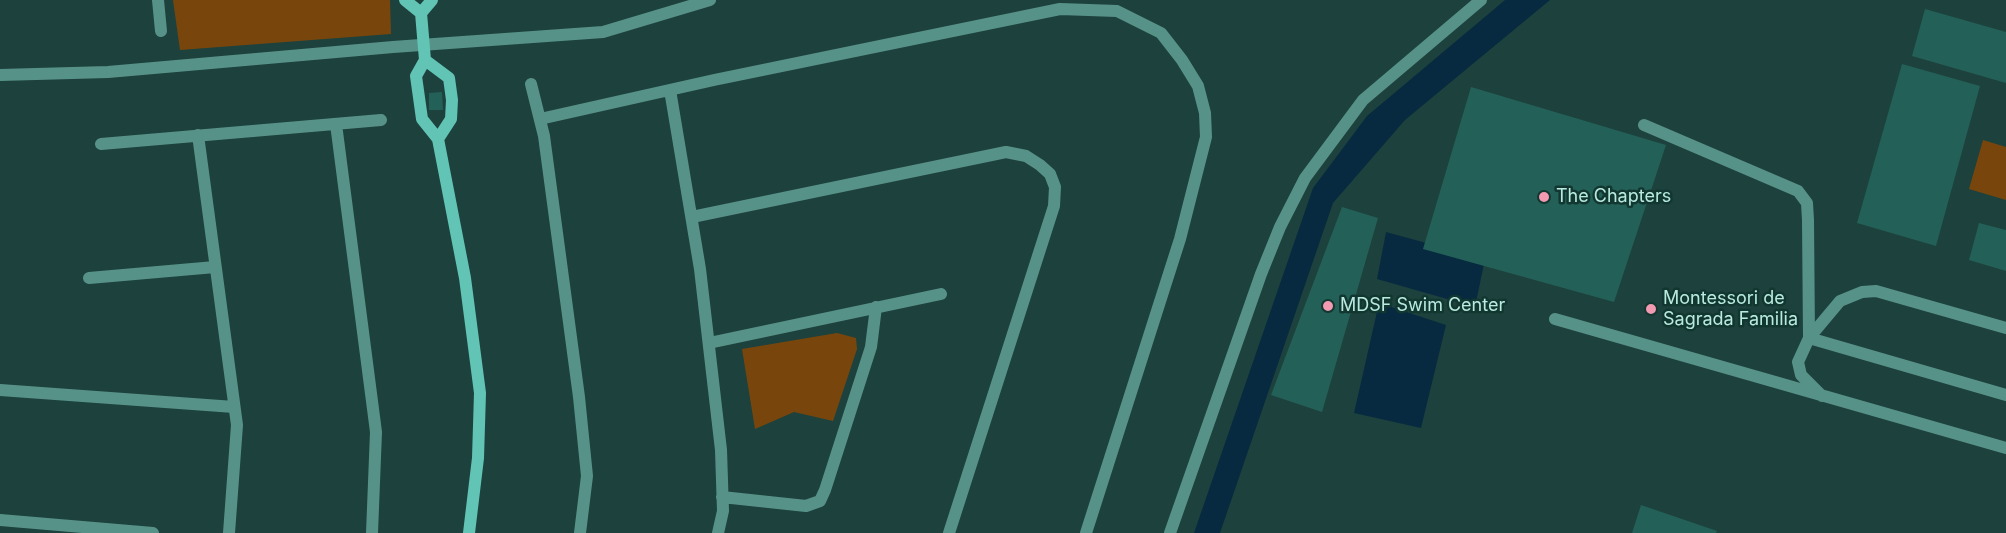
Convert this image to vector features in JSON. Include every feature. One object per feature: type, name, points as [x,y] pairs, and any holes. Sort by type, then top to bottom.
[{"type":"street","points":[[158,0],[161,31]]},
{"type":"street","points":[[405,0],[421,13],[425,60],[416,76],[422,120],[438,139],[465,278],[480,393],[478,458],[469,533]]},
{"type":"street","points":[[421,13],[432,0]]},
{"type":"street","points":[[0,75],[108,72],[603,32],[710,0]]},
{"type":"street","points":[[1170,533],[1261,274],[1280,227],[1305,178],[1363,100],[1481,0]]},
{"type":"street","points":[[540,119],[1060,9],[1117,11],[1161,33],[1198,86],[1205,113],[1206,137],[1180,239],[1086,533]]},
{"type":"street","points":[[425,60],[449,78],[452,119],[438,139]]},
{"type":"street","points":[[531,84],[540,119],[579,397],[587,476],[580,533]]},
{"type":"street","points":[[670,90],[700,269],[721,450],[723,511],[718,533]]},
{"type":"street","points":[[101,144],[381,120]]},
{"type":"street","points":[[336,124],[376,432],[372,533]]},
{"type":"street","points":[[1644,125],[1798,190],[1806,203],[1808,220],[1809,338]]},
{"type":"street","points":[[198,135],[237,425],[229,533]]},
{"type":"street","points":[[692,217],[1006,152],[1026,156],[1050,174],[1055,187],[1054,206],[949,533]]},
{"type":"street","points":[[89,278],[215,267]]},
{"type":"street","points":[[1822,396],[1801,375],[1798,362],[1809,338],[1840,301],[1863,292],[1876,291],[2006,328]]},
{"type":"street","points":[[709,343],[941,294]]},
{"type":"street","points":[[722,497],[806,506],[820,501],[871,347],[876,308]]},
{"type":"street","points":[[1555,319],[2006,447]]},
{"type":"street","points":[[1809,338],[2006,395]]},
{"type":"street","points":[[0,390],[234,407]]},
{"type":"street","points":[[0,520],[153,533]]},
{"type":"shaded area","points":[[173,0],[390,0],[391,34],[180,50]]},
{"type":"shaded area","points":[[1983,140],[2006,147],[2006,200],[1969,189]]},
{"type":"shaded area","points":[[837,333],[856,338],[857,349],[833,421],[794,412],[755,429],[742,349]]},
{"type":"water","points":[[1505,0],[1550,0],[1405,120],[1333,203],[1220,533],[1194,533],[1313,188],[1367,116]]},
{"type":"water","points":[[1386,232],[1485,259],[1475,307],[1377,279]]},
{"type":"water","points":[[1379,303],[1446,325],[1421,428],[1354,413]]},
{"type":"building","points":[[1925,9],[2006,32],[2006,83],[1912,56]]},
{"type":"building","points":[[1902,64],[1980,86],[1936,246],[1857,223]]},
{"type":"building","name":"The Chapters","points":[[1471,87],[1666,145],[1614,302],[1423,249]]},
{"type":"building","points":[[442,92],[443,110],[429,110],[429,93]]},
{"type":"building","name":"MDSF Swim Center","points":[[1342,207],[1378,218],[1322,412],[1271,395]]},
{"type":"building","points":[[1979,223],[2006,230],[2006,271],[1969,260]]},
{"type":"building","points":[[1641,505],[1717,531],[1716,533],[1632,533]]},
{"type":"place","name":"The Chapters","points":[[1544,197]]},
{"type":"place","name":"MDSF Swim Center","points":[[1328,306]]},
{"type":"place","name":"Montessori de Sagrada Familia","points":[[1651,309]]}]
